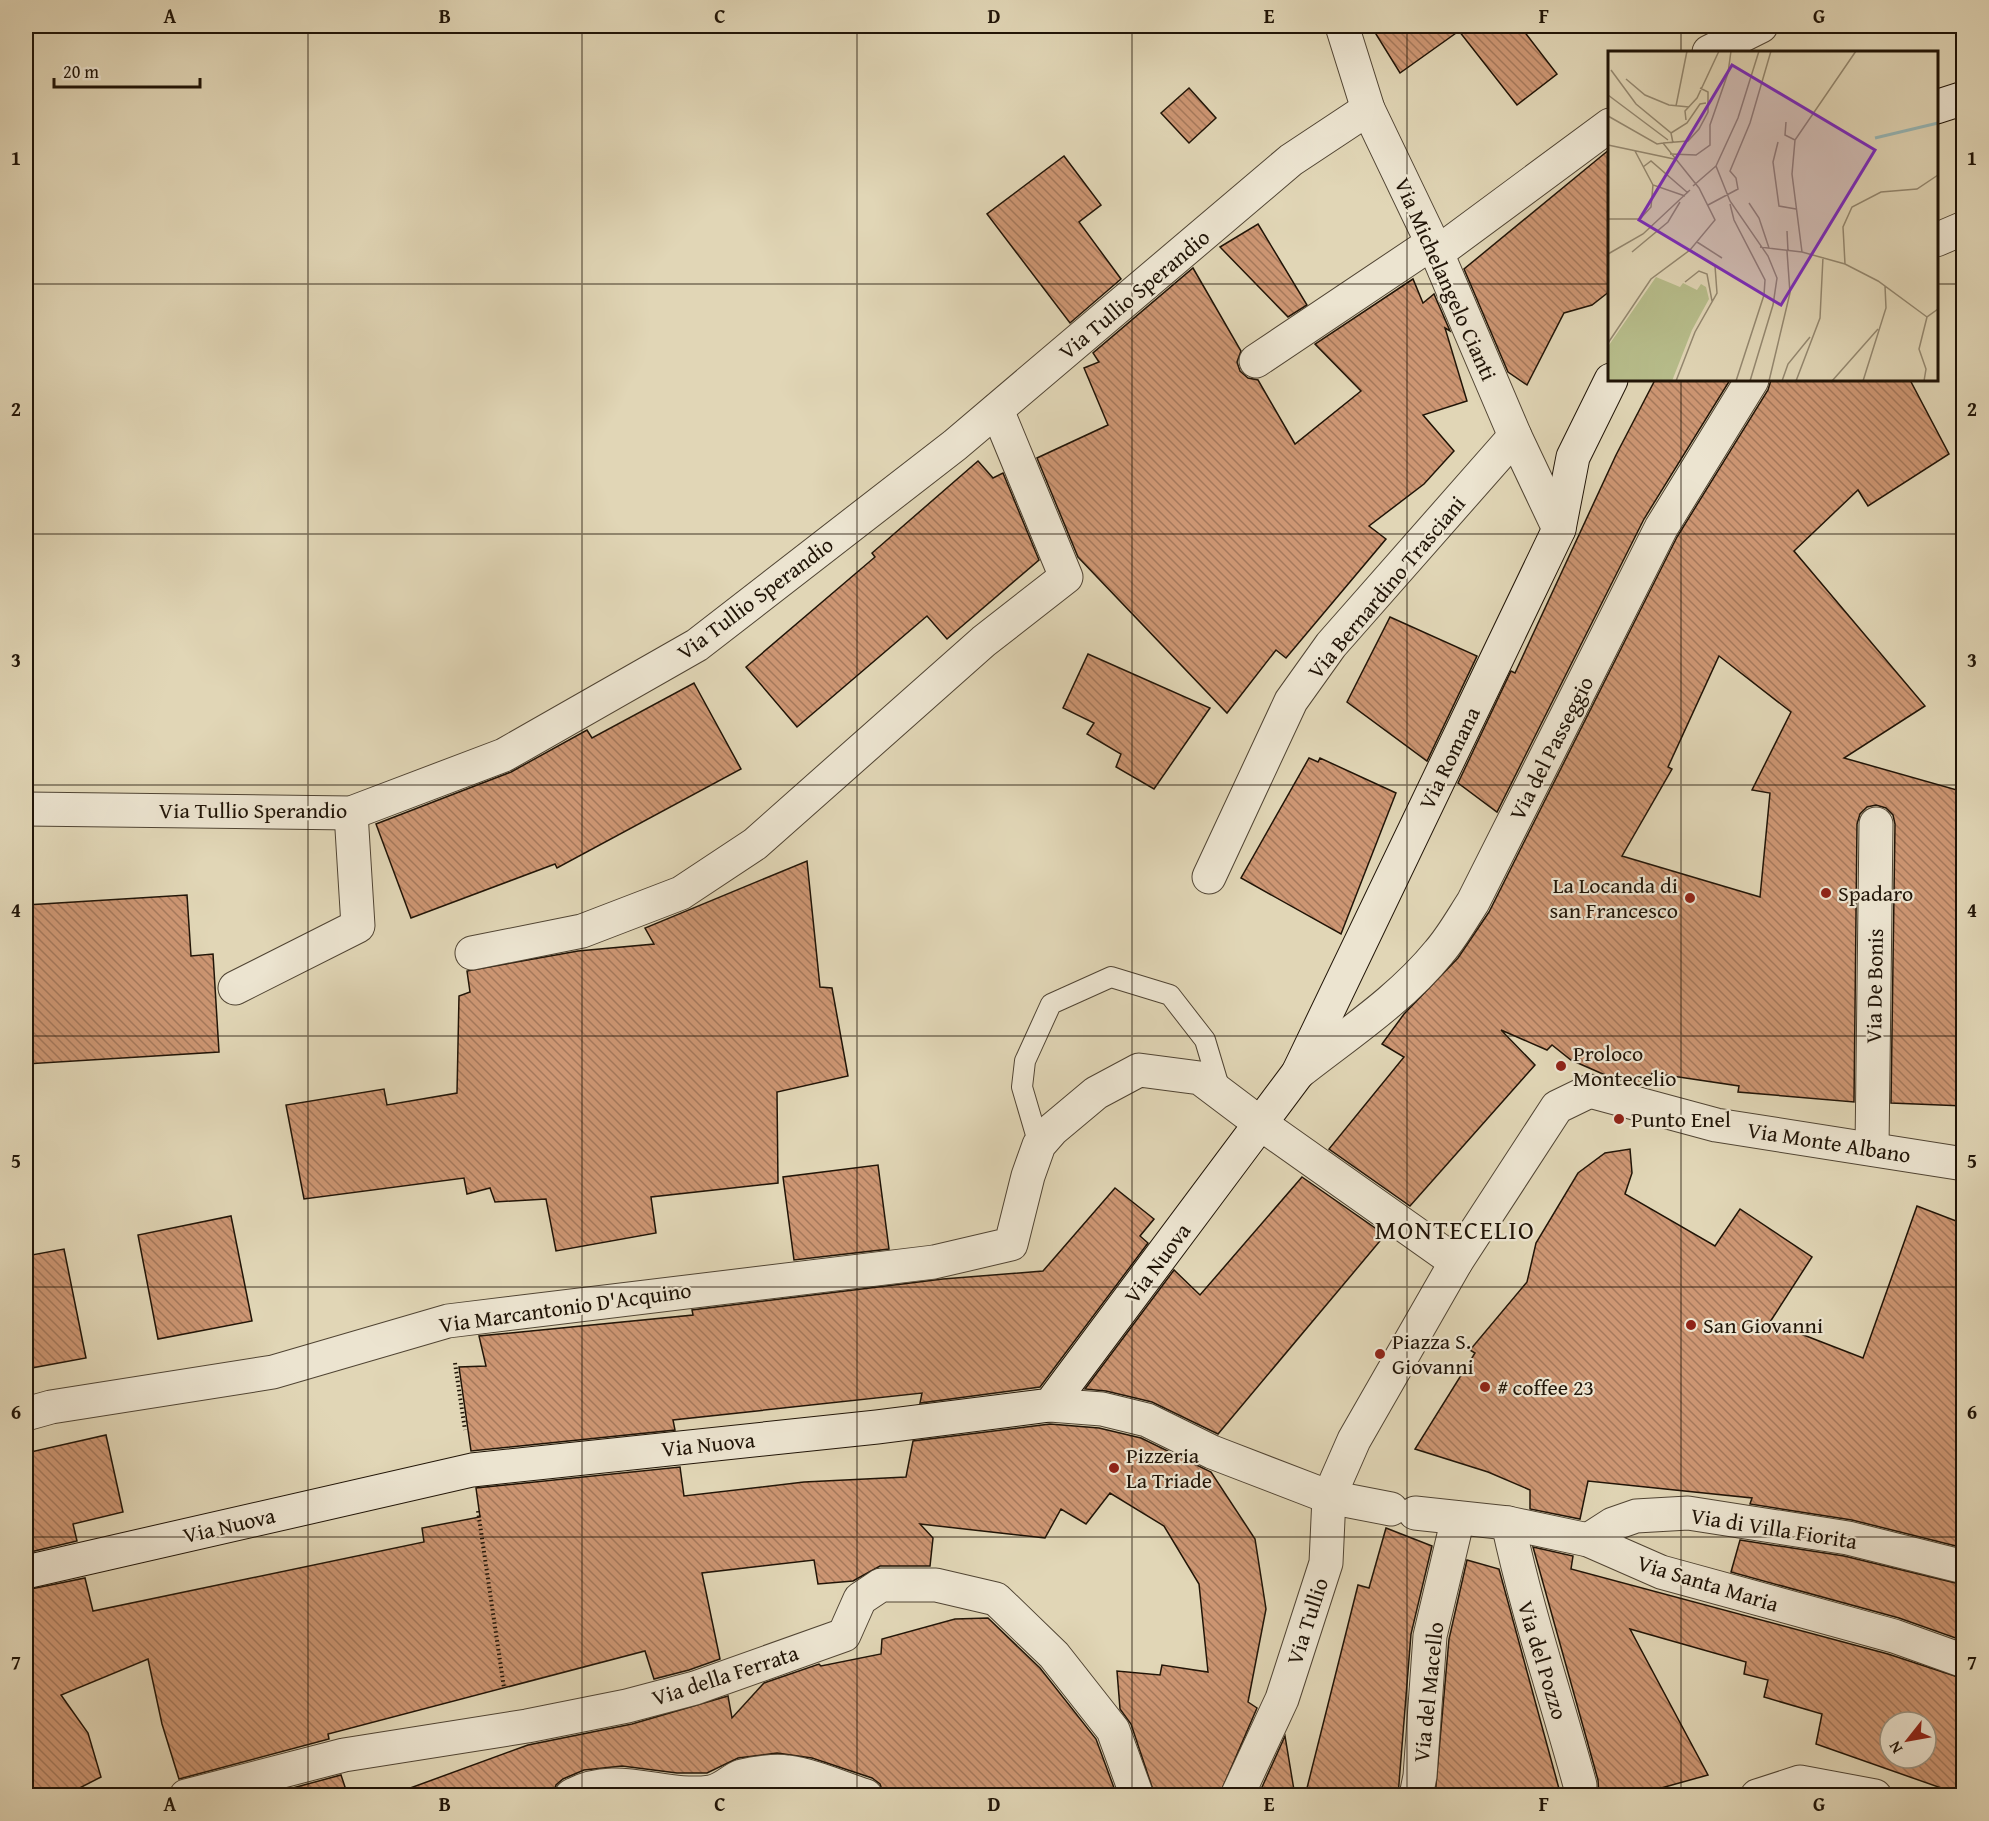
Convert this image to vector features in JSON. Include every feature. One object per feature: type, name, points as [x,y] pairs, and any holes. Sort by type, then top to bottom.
[{"type":"street","name":"Via Michelangelo Cianti","points":[[1342,26],[1368,109],[1435,248],[1515,436],[1559,529]]},
{"type":"street","points":[[1711,51],[1761,26]]},
{"type":"street","points":[[1938,106],[1964,98]]},
{"type":"street","name":"Via Tullio Sperandio","points":[[26,809],[351,813],[504,755],[697,645],[997,410],[1291,160],[1368,109]]},
{"type":"street","points":[[1256,361],[1435,248],[1608,126]]},
{"type":"street","points":[[1938,239],[1964,228]]},
{"type":"street","name":"Via Romana","points":[[1261,1124],[1298,1073],[1559,529],[1573,457],[1611,381]]},
{"type":"street","name":"Via del Passeggio","points":[[1298,1073],[1404,988],[1440,952],[1457,927],[1473,902],[1660,528],[1741,393],[1751,381]]},
{"type":"street","points":[[472,953],[582,931],[681,893],[755,844],[984,641],[1066,577],[997,410]]},
{"type":"street","name":"Via Bernardino Trasciani","points":[[1209,877],[1291,701],[1331,645],[1515,436]]},
{"type":"street","points":[[235,988],[358,926],[351,813]]},
{"type":"street","name":"Via De Bonis","points":[[1872,1148],[1876,824]]},
{"type":"street","points":[[1039,1145],[1053,1129],[1096,1093],[1139,1070],[1200,1078],[1456,1262]]},
{"type":"street","name":"Via Monte Albano","points":[[1557,1107],[1590,1091],[1716,1125],[1964,1164]]},
{"type":"street","name":"Via Tullio","points":[[1237,1796],[1282,1699],[1326,1563],[1329,1497],[1354,1440],[1456,1262],[1557,1107]]},
{"type":"street","name":"Via Nuova","points":[[26,1572],[472,1470],[877,1427],[1050,1405],[1261,1124]]},
{"type":"street","name":"Via Marcantonio D'Acquino","points":[[26,1414],[51,1407],[273,1372],[448,1321],[934,1262],[1011,1244],[1028,1176],[1039,1145]]},
{"type":"street","name":"Via Santa Maria","points":[[1050,1405],[1102,1409],[1148,1420],[1212,1452],[1329,1497],[1403,1511],[1508,1523],[1587,1540],[1660,1572],[1894,1636],[1964,1661]]},
{"type":"street","name":"Via di Villa Fiorita","points":[[1587,1540],[1613,1524],[1636,1516],[1688,1513],[1839,1536],[1964,1567]]},
{"type":"street","name":"Via del Macello","points":[[1416,1796],[1420,1776],[1430,1636],[1458,1518]]},
{"type":"street","name":"Via del Pozzo","points":[[1508,1523],[1522,1589],[1580,1785],[1580,1796]]},
{"type":"street","name":"Via della Ferrata","points":[[186,1796],[344,1755],[527,1726],[616,1708],[695,1688],[844,1635],[860,1599],[881,1585],[936,1585],[996,1599],[1054,1655],[1113,1730],[1137,1796]]},
{"type":"street","points":[[571,1796],[585,1788],[628,1783],[671,1790],[710,1792],[726,1788],[740,1776],[786,1772],[866,1796]]},
{"type":"street","points":[[1756,1796],[1800,1782],[1875,1796]]},
{"type":"lane","points":[[1039,1145],[1022,1087],[1025,1061],[1051,1004],[1111,977],[1170,995],[1205,1040],[1220,1093]]},
{"type":"path","points":[[448,1321],[510,1727]]},
{"type":"building","points":[[1371,26],[1520,26],[1557,74],[1517,105],[1459,31],[1400,73]]},
{"type":"building","points":[[1189,88],[1216,118],[1189,143],[1161,113]]},
{"type":"building","points":[[1608,151],[1608,293],[1592,305],[1564,313],[1527,385],[1508,372],[1464,269]]},
{"type":"building","points":[[1064,156],[1101,205],[1079,222],[1121,279],[1070,323],[987,214]]},
{"type":"building","points":[[1258,224],[1307,305],[1288,317],[1220,247]]},
{"type":"building","points":[[1193,268],[1241,351],[1237,362],[1240,371],[1248,378],[1258,380],[1295,444],[1361,391],[1315,344],[1413,279],[1423,303],[1434,294],[1450,331],[1445,328],[1467,401],[1423,415],[1454,451],[1424,484],[1369,526],[1386,539],[1286,658],[1276,650],[1227,713],[1078,557],[1037,458],[1108,425],[1084,368],[1099,362],[1093,353]]},
{"type":"building","points":[[1654,381],[1729,381],[1644,519],[1497,812],[1458,783],[1511,671],[1515,673],[1616,455]]},
{"type":"building","points":[[1771,381],[1911,381],[1949,454],[1868,506],[1858,490],[1794,551],[1925,706],[1844,758],[1964,792],[1964,1106],[1891,1103],[1895,824],[1893,815],[1886,808],[1876,805],[1867,807],[1860,814],[1857,824],[1854,1102],[1738,1092],[1739,1086],[1652,1073],[1645,1086],[1612,1078],[1571,1060],[1552,1045],[1547,1050],[1501,1030],[1535,1065],[1410,1206],[1329,1149],[1404,1057],[1382,1044],[1404,1014],[1458,958],[1489,912],[1677,537],[1768,390]],"holes":[[[1719,656],[1791,712],[1752,790],[1770,793],[1760,897],[1622,856],[1672,769],[1668,767]]]},
{"type":"building","points":[[978,461],[993,478],[1003,473],[1039,560],[947,639],[927,616],[797,727],[746,667],[875,557],[872,553]]},
{"type":"building","points":[[1390,617],[1477,656],[1427,761],[1347,702]]},
{"type":"building","points":[[1088,654],[1210,708],[1154,789],[1116,767],[1121,754],[1087,734],[1094,723],[1063,708]]},
{"type":"building","points":[[694,683],[741,769],[557,868],[555,864],[411,918],[376,824],[511,772],[587,730],[592,738]]},
{"type":"building","points":[[1309,758],[1318,762],[1320,758],[1396,793],[1341,934],[1241,878]]},
{"type":"building","points":[[807,861],[820,987],[832,988],[848,1076],[777,1092],[778,1183],[651,1197],[656,1233],[556,1251],[546,1199],[495,1202],[490,1188],[467,1194],[464,1178],[304,1199],[286,1105],[384,1089],[387,1105],[457,1093],[459,996],[470,992],[467,971],[578,951],[654,944],[645,928]]},
{"type":"building","points":[[187,895],[191,956],[213,954],[219,1052],[26,1064],[26,905]]},
{"type":"building","points":[[1630,1149],[1632,1173],[1625,1194],[1715,1246],[1740,1209],[1812,1257],[1770,1322],[1863,1358],[1917,1206],[1964,1224],[1964,1548],[1852,1520],[1750,1504],[1752,1498],[1588,1481],[1580,1519],[1530,1509],[1530,1490],[1488,1472],[1415,1449],[1475,1353],[1470,1350],[1527,1282],[1536,1243],[1578,1173],[1605,1153]]},
{"type":"building","points":[[878,1165],[889,1249],[794,1260],[783,1177]]},
{"type":"building","points":[[1302,1177],[1385,1235],[1218,1434],[1152,1402],[1106,1391],[1085,1389],[1174,1270],[1200,1295]]},
{"type":"building","points":[[1115,1188],[1154,1219],[1140,1236],[1148,1243],[1040,1387],[920,1403],[922,1393],[673,1420],[675,1430],[471,1451],[459,1367],[486,1366],[479,1336],[693,1315],[692,1310],[943,1279],[1043,1271]]},
{"type":"building","points":[[231,1216],[252,1321],[158,1339],[138,1235]]},
{"type":"building","points":[[64,1249],[86,1358],[26,1369],[26,1256]]},
{"type":"building","points":[[1050,1424],[1099,1428],[1141,1438],[1211,1472],[1255,1539],[1266,1609],[1248,1702],[1257,1708],[1219,1796],[1155,1796],[1131,1724],[1120,1709],[1117,1671],[1160,1675],[1162,1665],[1208,1672],[1199,1584],[1164,1526],[1110,1493],[1086,1524],[1061,1509],[1045,1538],[920,1524],[933,1538],[930,1566],[880,1566],[853,1581],[818,1584],[814,1560],[702,1573],[720,1659],[689,1670],[654,1679],[645,1651],[328,1734],[329,1739],[179,1779],[162,1724],[148,1659],[61,1695],[88,1733],[101,1777],[64,1796],[26,1796],[26,1590],[85,1578],[93,1611],[424,1542],[422,1528],[480,1517],[476,1488],[680,1467],[684,1496],[804,1482],[906,1477],[913,1441]]},
{"type":"building","points":[[106,1435],[123,1512],[73,1524],[77,1541],[26,1553],[26,1453]]},
{"type":"building","points":[[1386,1528],[1432,1546],[1411,1634],[1398,1796],[1305,1796],[1358,1585],[1369,1588]]},
{"type":"building","points":[[1740,1540],[1844,1556],[1964,1585],[1964,1641],[1899,1618],[1731,1572]]},
{"type":"building","points":[[1533,1547],[1573,1556],[1571,1569],[1888,1654],[1964,1679],[1964,1796],[1890,1770],[1938,1770],[1938,1710],[1878,1710],[1878,1766],[1816,1744],[1822,1714],[1764,1697],[1768,1680],[1744,1674],[1746,1662],[1630,1629],[1708,1775],[1654,1790],[1644,1796],[1599,1796],[1598,1780]]},
{"type":"building","points":[[1467,1560],[1499,1569],[1561,1796],[1435,1796],[1449,1639]]},
{"type":"building","points":[[988,1618],[1040,1668],[1096,1739],[1117,1796],[884,1796],[880,1784],[872,1778],[812,1758],[777,1753],[738,1758],[707,1773],[677,1773],[622,1766],[584,1770],[563,1779],[556,1785],[553,1796],[403,1796],[402,1791],[528,1745],[632,1724],[728,1696],[732,1718],[764,1683],[819,1664],[821,1666],[881,1654],[882,1639],[955,1619]]},
{"type":"building","points":[[1285,1736],[1295,1796],[1258,1796]]},
{"type":"building","points":[[341,1775],[348,1796],[263,1796]]},
{"type":"building","points":[[777,1790],[807,1796],[744,1796],[756,1792]]},
{"type":"place","name":"Spadaro","points":[[1826,893]]},
{"type":"place","name":"La Locanda di san Francesco","points":[[1690,898]]},
{"type":"place","name":"Proloco Montecelio","points":[[1561,1066]]},
{"type":"place","name":"Punto Enel","points":[[1619,1119]]},
{"type":"place","name":"San Giovanni","points":[[1691,1325]]},
{"type":"place","name":"Piazza S. Giovanni","points":[[1380,1354]]},
{"type":"place","name":"# coffee 23","points":[[1485,1387]]},
{"type":"place","name":"Pizzeria La Triade","points":[[1114,1468]]},
{"type":"district","name":"MONTECELIO","points":[[1455,1230]]}]
